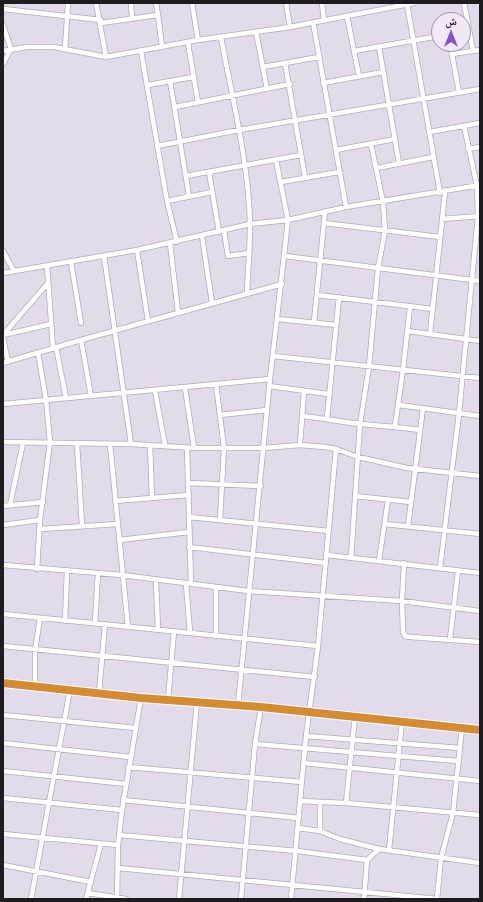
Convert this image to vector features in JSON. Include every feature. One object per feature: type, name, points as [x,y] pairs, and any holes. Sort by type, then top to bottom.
[{"type":"highway","points":[[3,684],[141,698],[261,707],[480,730]]},
{"type":"street","points":[[65,49],[68,3]]},
{"type":"street","points":[[96,3],[101,22],[106,57]]},
{"type":"street","points":[[131,3],[132,19]]},
{"type":"street","points":[[156,3],[162,47]]},
{"type":"street","points":[[192,3],[198,40]]},
{"type":"street","points":[[286,3],[290,27]]},
{"type":"street","points":[[322,3],[324,20]]},
{"type":"street","points":[[3,51],[42,47],[65,49],[84,54],[106,57],[198,40],[290,27],[347,16],[383,6],[414,3]]},
{"type":"street","points":[[407,4],[429,132],[442,192],[442,219],[430,334]]},
{"type":"street","points":[[3,9],[101,22],[158,15]]},
{"type":"street","points":[[347,16],[359,76]]},
{"type":"street","points":[[313,22],[328,116],[336,150],[346,207]]},
{"type":"street","points":[[3,25],[11,49],[3,64]]},
{"type":"street","points":[[256,32],[267,89]]},
{"type":"street","points":[[221,37],[240,130],[250,224],[247,292]]},
{"type":"street","points":[[354,51],[431,37]]},
{"type":"street","points":[[471,38],[473,51]]},
{"type":"street","points":[[188,43],[198,102]]},
{"type":"street","points":[[379,47],[399,163]]},
{"type":"street","points":[[459,92],[452,54],[480,50]]},
{"type":"street","points":[[141,51],[167,201],[176,242]]},
{"type":"street","points":[[263,66],[319,57]]},
{"type":"street","points":[[286,63],[305,177]]},
{"type":"street","points":[[323,83],[383,72]]},
{"type":"street","points":[[148,85],[193,76]]},
{"type":"street","points":[[170,81],[189,196]]},
{"type":"street","points":[[175,107],[290,84]]},
{"type":"street","points":[[157,146],[296,120],[328,116],[480,89]]},
{"type":"street","points":[[429,132],[480,123]]},
{"type":"street","points":[[440,568],[459,413],[479,216],[478,186],[468,149],[464,126]]},
{"type":"street","points":[[336,150],[395,139]]},
{"type":"street","points":[[350,558],[360,424],[369,367],[378,268],[385,231],[383,202],[371,144]]},
{"type":"street","points":[[468,149],[480,147]]},
{"type":"street","points":[[186,176],[301,155]]},
{"type":"street","points":[[377,168],[434,157]]},
{"type":"street","points":[[238,705],[248,591],[261,486],[269,386],[278,319],[288,220],[276,160]]},
{"type":"street","points":[[209,172],[212,192],[228,256],[249,253]]},
{"type":"street","points":[[281,182],[339,172]]},
{"type":"street","points":[[3,273],[137,250],[250,224],[288,220],[346,207],[478,186]]},
{"type":"street","points":[[167,201],[212,192]]},
{"type":"street","points":[[314,322],[325,212]]},
{"type":"street","points":[[442,219],[479,216]]},
{"type":"street","points":[[324,223],[440,237]]},
{"type":"street","points":[[202,236],[212,302]]},
{"type":"street","points":[[170,243],[178,312]]},
{"type":"street","points":[[137,250],[148,322]]},
{"type":"street","points":[[3,251],[14,271]]},
{"type":"street","points":[[104,256],[116,331],[131,444]]},
{"type":"street","points":[[285,256],[436,276],[480,280]]},
{"type":"street","points":[[71,262],[81,323]]},
{"type":"street","points":[[47,266],[55,347],[66,398]]},
{"type":"street","points":[[48,284],[3,336],[6,362],[247,292],[282,284]]},
{"type":"street","points":[[317,295],[433,309]]},
{"type":"street","points":[[327,418],[328,394],[333,362],[339,297]]},
{"type":"street","points":[[395,426],[404,370],[410,307]]},
{"type":"street","points":[[278,319],[336,325]]},
{"type":"street","points":[[3,336],[52,324]]},
{"type":"street","points":[[407,331],[480,340]]},
{"type":"street","points":[[81,340],[90,396]]},
{"type":"street","points":[[37,569],[40,520],[50,442],[46,400],[38,352]]},
{"type":"street","points":[[273,356],[480,378]]},
{"type":"street","points":[[3,404],[155,391],[270,379]]},
{"type":"street","points":[[216,384],[224,448],[220,520]]},
{"type":"street","points":[[269,386],[328,394]]},
{"type":"street","points":[[185,388],[194,448]]},
{"type":"street","points":[[155,391],[165,446]]},
{"type":"street","points":[[300,446],[304,391]]},
{"type":"street","points":[[399,405],[480,416]]},
{"type":"street","points":[[408,526],[423,408]]},
{"type":"street","points":[[220,415],[267,410]]},
{"type":"street","points":[[302,416],[420,430]]},
{"type":"street","points":[[3,442],[131,444],[194,448],[264,448],[300,446],[336,449],[358,457],[416,469],[480,476]]},
{"type":"street","points":[[10,505],[23,442]]},
{"type":"street","points":[[77,443],[82,525]]},
{"type":"street","points":[[110,444],[114,501],[118,524],[128,627]]},
{"type":"street","points":[[150,445],[152,498]]},
{"type":"street","points":[[187,447],[191,584]]},
{"type":"street","points":[[291,899],[297,851],[306,736],[315,677],[336,449]]},
{"type":"street","points":[[188,483],[261,486]]},
{"type":"street","points":[[114,501],[188,495]]},
{"type":"street","points":[[355,496],[411,502]]},
{"type":"street","points":[[379,561],[388,500]]},
{"type":"street","points":[[3,506],[43,502]]},
{"type":"street","points":[[189,517],[329,531]]},
{"type":"street","points":[[3,525],[40,520]]},
{"type":"street","points":[[40,529],[82,525],[118,524]]},
{"type":"street","points":[[385,524],[480,534]]},
{"type":"street","points":[[119,540],[189,532]]},
{"type":"street","points":[[189,548],[326,563]]},
{"type":"street","points":[[327,556],[404,563],[480,573]]},
{"type":"street","points":[[404,563],[402,601],[403,631],[405,636],[480,642]]},
{"type":"street","points":[[3,565],[98,573],[248,591],[402,601],[480,611]]},
{"type":"street","points":[[450,639],[458,570]]},
{"type":"street","points":[[65,621],[67,571]]},
{"type":"street","points":[[96,623],[98,573]]},
{"type":"street","points":[[156,581],[158,629]]},
{"type":"street","points":[[186,584],[190,632]]},
{"type":"street","points":[[216,587],[216,636]]},
{"type":"street","points":[[3,614],[318,646]]},
{"type":"street","points":[[35,687],[35,650],[40,618]]},
{"type":"street","points":[[99,693],[105,624]]},
{"type":"street","points":[[168,700],[174,631]]},
{"type":"street","points":[[3,646],[315,677]]},
{"type":"street","points":[[31,899],[70,690]]},
{"type":"street","points":[[117,898],[118,844],[123,800],[141,698]]},
{"type":"street","points":[[179,899],[192,773],[197,702]]},
{"type":"street","points":[[241,899],[255,744],[261,707]]},
{"type":"street","points":[[3,715],[136,728]]},
{"type":"street","points":[[346,803],[355,717]]},
{"type":"street","points":[[388,850],[402,721]]},
{"type":"street","points":[[118,868],[437,899],[441,858],[453,813],[462,728]]},
{"type":"street","points":[[306,736],[460,748]]},
{"type":"street","points":[[3,743],[130,757]]},
{"type":"street","points":[[255,744],[458,761]]},
{"type":"street","points":[[304,763],[480,781]]},
{"type":"street","points":[[128,767],[302,782]]},
{"type":"street","points":[[3,771],[126,784]]},
{"type":"street","points":[[3,798],[122,810]]},
{"type":"street","points":[[123,800],[299,818]]},
{"type":"street","points":[[300,801],[346,803],[480,815]]},
{"type":"street","points":[[320,802],[320,831]]},
{"type":"street","points":[[298,828],[320,831],[340,839],[379,849],[480,863]]},
{"type":"street","points":[[3,834],[101,844],[118,844]]},
{"type":"street","points":[[119,835],[246,848],[297,851],[367,860]]},
{"type":"street","points":[[86,899],[101,844]]},
{"type":"street","points":[[364,899],[367,860],[379,849]]},
{"type":"street","points":[[3,865],[91,882]]},
{"type":"street","points":[[88,893],[126,899]]}]
